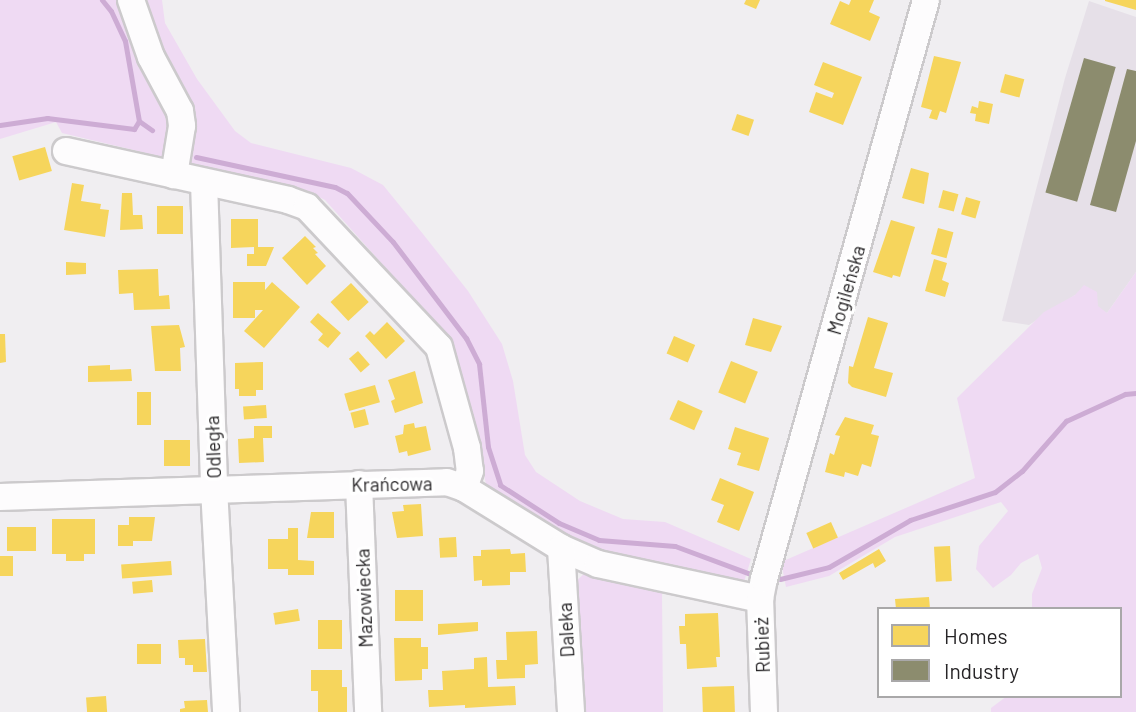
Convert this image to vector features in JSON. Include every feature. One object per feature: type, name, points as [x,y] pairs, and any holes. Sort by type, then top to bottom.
[{"type":"street","points":[[131,0],[151,57],[180,111],[182,127],[174,175]]},
{"type":"street","name":"Mogileńska","points":[[762,589],[926,0]]},
{"type":"street","points":[[66,151],[307,207],[439,347],[467,448],[470,471],[464,488]]},
{"type":"street","name":"Odległa","points":[[204,182],[214,488],[226,712]]},
{"type":"street","name":"Krańcowa","points":[[0,497],[447,482],[464,488],[561,548],[598,564],[762,589]]},
{"type":"street","name":"Mazowiecka","points":[[359,484],[368,712]]},
{"type":"street","name":"Daleka","points":[[561,548],[571,712]]},
{"type":"street","name":"Rubież","points":[[762,589],[764,712]]},
{"type":"shaded area","points":[[0,0],[162,0],[165,23],[197,79],[235,131],[251,143],[351,168],[383,185],[423,234],[468,291],[502,344],[513,381],[525,455],[536,472],[580,501],[623,519],[665,522],[751,559],[744,582],[581,547],[488,492],[455,355],[442,331],[325,200],[309,192],[62,133],[56,122],[0,139]]},
{"type":"shaded area","points":[[1089,1],[1136,17],[1136,272],[1107,313],[1075,295],[1029,325],[1002,321],[1065,78]]},
{"type":"shaded area","points":[[1136,272],[1136,712],[991,712],[991,708],[1004,698],[1122,698],[1122,607],[1032,607],[1032,594],[1042,568],[1038,554],[1021,563],[1011,575],[993,588],[976,569],[979,546],[1008,511],[1001,502],[895,537],[829,576],[786,587],[781,562],[975,478],[957,398],[1044,312],[1075,295],[1084,285],[1097,292],[1098,306],[1107,313]]},
{"type":"shaded area","points":[[588,570],[662,590],[663,712],[580,712],[572,585]]},
{"type":"building: Homes","points":[[746,0],[760,0],[756,9],[744,4]]},
{"type":"building: Homes","points":[[851,0],[874,0],[869,12],[880,17],[870,41],[830,24],[840,1],[849,5]]},
{"type":"building: Homes","points":[[1136,0],[1136,10],[1105,1]]},
{"type":"building: Homes","points":[[934,56],[961,62],[946,113],[940,111],[937,120],[929,118],[932,110],[921,107]]},
{"type":"building: Homes","points":[[823,62],[862,77],[843,125],[809,112],[816,92],[832,98],[834,93],[814,85]]},
{"type":"building: Homes","points":[[1005,74],[1024,79],[1019,98],[1000,92]]},
{"type":"building: Homes","points":[[979,101],[993,104],[989,124],[975,121],[976,114],[970,113],[972,106],[978,108]]},
{"type":"building: Homes","points":[[737,114],[754,120],[748,136],[731,130]]},
{"type":"building: Homes","points":[[45,147],[52,171],[19,180],[12,156]]},
{"type":"building: Homes","points":[[911,168],[929,173],[924,204],[902,198]]},
{"type":"building: Homes","points":[[72,183],[84,185],[81,201],[101,204],[100,209],[109,210],[105,237],[64,230]]},
{"type":"building: Homes","points":[[943,190],[958,194],[954,212],[938,207]]},
{"type":"building: Homes","points":[[122,193],[132,193],[133,215],[142,215],[143,229],[120,230]]},
{"type":"building: Homes","points":[[966,197],[980,201],[975,218],[961,214]]},
{"type":"building: Homes","points":[[157,206],[183,206],[183,234],[157,234]]},
{"type":"building: Homes","points":[[231,219],[258,219],[258,247],[274,247],[266,266],[247,266],[247,254],[254,254],[254,247],[231,248]]},
{"type":"building: Homes","points":[[891,220],[915,227],[900,277],[893,275],[892,278],[873,272]]},
{"type":"building: Homes","points":[[938,228],[953,232],[946,258],[931,254]]},
{"type":"building: Homes","points":[[305,236],[316,247],[313,248],[318,253],[315,254],[326,266],[307,285],[282,258]]},
{"type":"building: Homes","points":[[934,259],[947,263],[942,280],[949,283],[945,297],[925,291]]},
{"type":"building: Homes","points":[[66,262],[86,263],[86,274],[66,275]]},
{"type":"building: Homes","points":[[158,269],[159,296],[169,295],[170,309],[134,310],[133,293],[119,294],[118,270]]},
{"type":"building: Homes","points":[[233,282],[265,282],[265,290],[272,282],[300,307],[264,348],[244,331],[263,310],[255,310],[255,318],[233,318]]},
{"type":"building: Homes","points":[[351,283],[369,302],[348,321],[331,302]]},
{"type":"building: Homes","points":[[318,313],[341,333],[328,348],[318,340],[323,334],[310,322]]},
{"type":"building: Homes","points":[[868,317],[888,323],[874,368],[893,373],[886,397],[852,387],[848,383],[849,366],[853,367]]},
{"type":"building: Homes","points":[[753,318],[782,326],[771,352],[745,345]]},
{"type":"building: Homes","points":[[387,322],[405,341],[386,359],[365,336],[370,331],[374,335]]},
{"type":"building: Homes","points":[[179,325],[185,347],[180,348],[181,371],[155,371],[151,326]]},
{"type":"building: Homes","points":[[0,334],[5,334],[6,362],[0,363]]},
{"type":"building: Homes","points":[[674,336],[695,345],[688,362],[667,353]]},
{"type":"building: Homes","points":[[358,351],[370,365],[361,372],[349,359]]},
{"type":"building: Homes","points":[[731,361],[758,372],[745,403],[718,393]]},
{"type":"building: Homes","points":[[263,362],[263,390],[256,390],[256,396],[239,396],[239,389],[235,389],[235,363]]},
{"type":"building: Homes","points":[[110,365],[110,370],[131,369],[132,381],[88,382],[88,366]]},
{"type":"building: Homes","points":[[415,371],[423,403],[395,413],[391,401],[395,399],[388,380]]},
{"type":"building: Homes","points":[[375,385],[380,402],[349,411],[344,394]]},
{"type":"building: Homes","points":[[137,392],[151,392],[151,425],[137,425]]},
{"type":"building: Homes","points":[[678,400],[703,411],[694,430],[669,419]]},
{"type":"building: Homes","points":[[266,405],[267,418],[244,420],[243,407]]},
{"type":"building: Homes","points":[[365,409],[369,425],[354,428],[350,413]]},
{"type":"building: Homes","points":[[845,417],[874,425],[871,434],[879,436],[871,467],[862,464],[858,476],[845,472],[844,477],[825,472],[830,453],[834,455],[840,436],[835,435]]},
{"type":"building: Homes","points":[[414,423],[415,428],[426,426],[431,450],[408,456],[407,451],[399,453],[395,436],[403,434],[404,425]]},
{"type":"building: Homes","points":[[254,426],[272,426],[272,438],[263,438],[264,462],[239,463],[238,439],[254,438]]},
{"type":"building: Homes","points":[[735,427],[769,438],[759,471],[737,465],[741,453],[728,449]]},
{"type":"building: Homes","points":[[164,440],[190,440],[190,466],[164,466]]},
{"type":"building: Homes","points":[[720,478],[754,492],[739,531],[717,522],[724,505],[711,500]]},
{"type":"building: Homes","points":[[421,504],[423,536],[397,538],[392,512],[404,511],[403,505]]},
{"type":"building: Homes","points":[[311,512],[334,512],[334,538],[307,538]]},
{"type":"building: Homes","points":[[129,517],[155,517],[152,541],[133,541],[133,546],[118,546],[118,525],[129,525]]},
{"type":"building: Homes","points":[[52,519],[95,519],[95,554],[84,554],[84,561],[66,561],[66,554],[52,554]]},
{"type":"building: Homes","points":[[831,522],[838,538],[813,549],[806,533]]},
{"type":"building: Homes","points":[[7,527],[36,527],[36,551],[7,551]]},
{"type":"building: Homes","points":[[288,528],[298,528],[298,560],[314,561],[314,575],[288,575],[288,569],[268,569],[268,539],[288,539]]},
{"type":"building: Homes","points":[[456,537],[457,557],[440,558],[439,538]]},
{"type":"building: Homes","points":[[950,546],[952,581],[936,582],[934,547]]},
{"type":"building: Homes","points":[[510,549],[511,554],[525,553],[526,572],[510,572],[510,585],[482,586],[482,580],[474,581],[473,556],[481,556],[481,550]]},
{"type":"building: Homes","points":[[879,549],[886,561],[875,568],[873,563],[843,580],[839,573]]},
{"type":"building: Homes","points":[[0,556],[13,556],[13,576],[0,576]]},
{"type":"building: Homes","points":[[171,561],[172,575],[122,578],[121,564]]},
{"type":"building: Homes","points":[[152,580],[153,592],[133,594],[132,582]]},
{"type":"building: Homes","points":[[395,590],[423,590],[423,621],[395,621]]},
{"type":"building: Homes","points":[[929,597],[930,607],[896,607],[895,599]]},
{"type":"building: Homes","points":[[298,609],[300,621],[275,625],[273,613]]},
{"type":"building: Homes","points":[[718,613],[720,657],[716,657],[717,667],[687,669],[686,644],[680,644],[679,626],[685,626],[685,614]]},
{"type":"building: Homes","points":[[318,620],[342,620],[342,649],[318,649]]},
{"type":"building: Homes","points":[[478,622],[478,631],[438,635],[438,624]]},
{"type":"building: Homes","points":[[537,631],[538,664],[525,665],[525,678],[497,679],[496,660],[507,660],[506,632]]},
{"type":"building: Homes","points":[[394,638],[421,638],[421,647],[428,647],[428,669],[422,669],[422,680],[395,681]]},
{"type":"building: Homes","points":[[205,639],[207,672],[193,672],[193,665],[185,665],[185,658],[179,658],[178,640]]},
{"type":"building: Homes","points":[[137,644],[161,644],[161,664],[137,664]]},
{"type":"building: Homes","points":[[487,657],[488,687],[515,686],[516,705],[429,707],[428,690],[443,690],[442,671],[474,669],[474,658]]},
{"type":"building: Homes","points":[[311,670],[342,670],[342,687],[347,687],[347,712],[318,712],[318,691],[311,691]]},
{"type":"building: Homes","points":[[734,686],[735,712],[703,712],[702,687]]},
{"type":"building: Homes","points":[[106,696],[107,712],[87,712],[86,697]]},
{"type":"building: Homes","points":[[207,700],[208,712],[180,712],[180,709],[185,708],[184,701]]},
{"type":"building: Industry","points":[[1084,58],[1116,67],[1077,202],[1045,193]]},
{"type":"building: Industry","points":[[1127,69],[1136,71],[1136,141],[1116,212],[1090,205]]},
{"type":"waterway","points":[[102,0],[111,11],[125,41],[139,121],[152,130]]},
{"type":"waterway","points":[[0,125],[47,118],[134,129],[139,121]]},
{"type":"waterway","points":[[196,157],[335,187],[347,193],[393,242],[466,338],[479,364],[488,447],[500,485],[559,523],[599,540],[675,546],[753,575]]},
{"type":"waterway","points":[[780,579],[829,567],[910,520],[995,492],[1022,471],[1066,421],[1125,394],[1136,393]]}]
